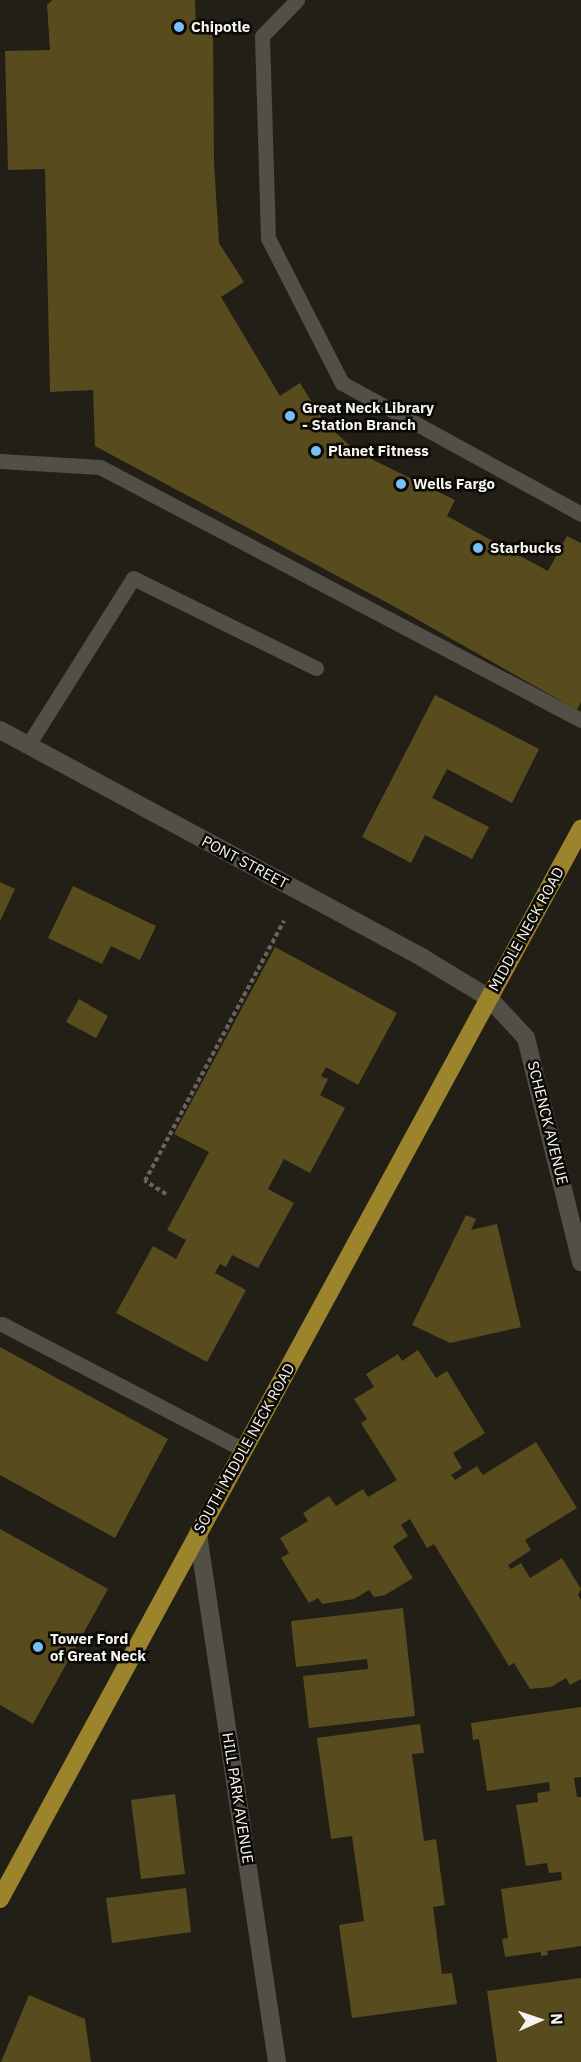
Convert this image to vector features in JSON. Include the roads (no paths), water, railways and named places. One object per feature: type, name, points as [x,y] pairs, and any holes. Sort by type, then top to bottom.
[{"type":"main road","name":"MIDDLE NECK ROAD","points":[[489,998],[581,829]]},
{"type":"main road","name":"SOUTH MIDDLE NECK ROAD","points":[[0,1899],[489,998]]},
{"type":"street","name":"PONT STREET","points":[[0,730],[423,958],[489,998]]},
{"type":"street","name":"SCHENCK AVENUE","points":[[489,998],[526,1038],[581,1262]]},
{"type":"street","name":"HILL PARK AVENUE","points":[[198,1534],[278,2062]]},
{"type":"lane","points":[[297,0],[262,36],[268,238],[342,383],[581,514]]},
{"type":"lane","points":[[0,461],[100,467],[581,720]]},
{"type":"lane","points":[[28,745],[133,578],[316,668]]},
{"type":"lane","points":[[2,1324],[244,1450]]},
{"type":"place","name":"Chipotle","points":[[179,27]]},
{"type":"place","name":"Great Neck Library - Station Branch","points":[[290,416]]},
{"type":"place","name":"Planet Fitness","points":[[316,451]]},
{"type":"place","name":"Wells Fargo","points":[[401,484]]},
{"type":"place","name":"Starbucks","points":[[478,548]]},
{"type":"place","name":"Tower Ford of Great Neck","points":[[38,1647]]}]
